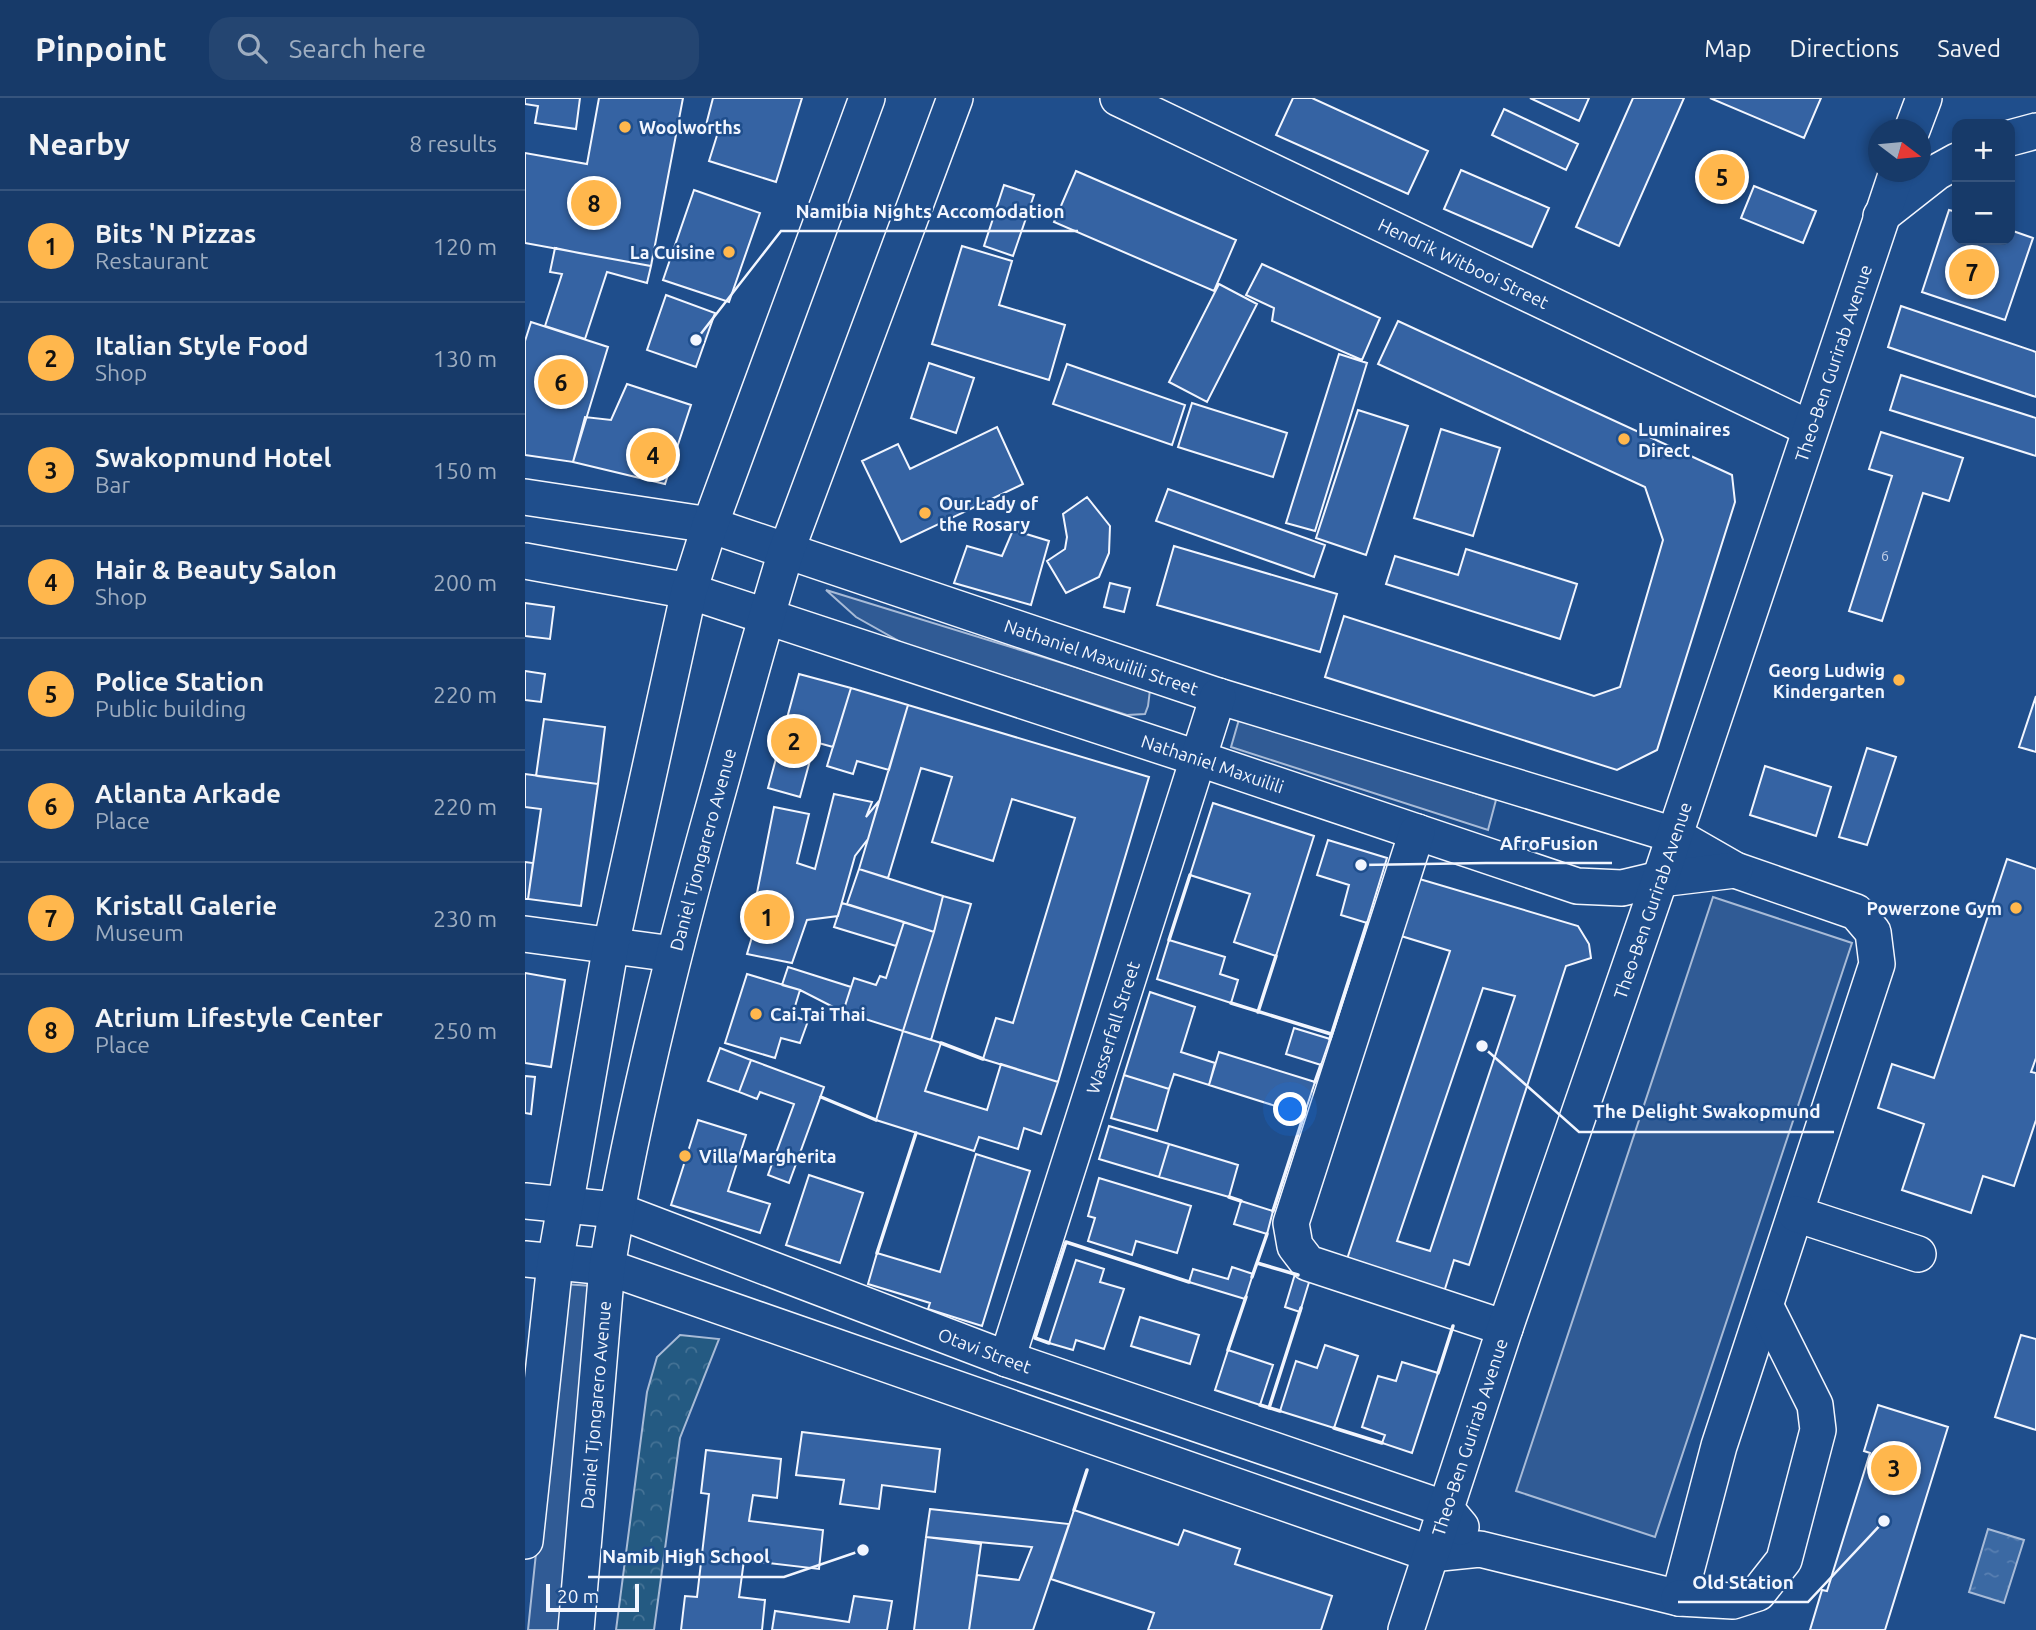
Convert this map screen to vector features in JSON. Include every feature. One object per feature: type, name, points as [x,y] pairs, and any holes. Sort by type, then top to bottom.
[{"type":"street","points":[[525,1541],[540,1261],[565,1205],[611,945],[689,591],[710,525],[867,98]]},
{"type":"street","name":"Daniel Tjongarero Avenue","points":[[576,1630],[607,1268],[616,1210],[673,954],[786,552],[955,98]]},
{"type":"street","name":"Hendrik Witbooi Street","points":[[1118,98],[1809,428]]},
{"type":"street","points":[[1916,119],[1924,98]]},
{"type":"street","points":[[2015,137],[2036,131]]},
{"type":"street","points":[[1881,216],[1937,172],[1952,164]]},
{"type":"street","name":"Theo-Ben Gurirab Avenue","points":[[1406,1630],[1505,1328],[1660,879],[1893,182]]},
{"type":"street","name":"Nathaniel Maxuilili Street","points":[[525,497],[710,525],[1218,695],[1674,835],[1735,870],[1856,912],[1873,932],[1877,964],[1719,1446],[1679,1598]]},
{"type":"street","points":[[525,561],[689,591],[766,616]]},
{"type":"street","name":"Nathaniel Maxuilili","points":[[766,616],[1577,886],[1622,888],[1660,879],[1735,870]]},
{"type":"street","name":"Wasserfall Street","points":[[1007,1359],[1218,695]]},
{"type":"street","points":[[1417,832],[1291,1223],[1295,1246],[1308,1263],[1505,1328]]},
{"type":"street","points":[[525,934],[673,954]]},
{"type":"street","name":"Otavi Street","points":[[525,1201],[616,1210],[1007,1359],[1446,1509]]},
{"type":"street","points":[[1796,1214],[1918,1254]]},
{"type":"street","points":[[540,1261],[607,1268],[1431,1554],[1480,1549],[1679,1598],[1733,1601],[1758,1593],[1784,1560],[1818,1430],[1815,1405],[1766,1307]]},
{"type":"street","points":[[1446,1509],[1480,1549]]},
{"type":"green space","points":[[680,1335],[719,1339],[680,1438],[654,1630],[616,1630],[647,1392],[657,1357]]},
{"type":"shaded area","points":[[826,590],[1150,690],[1148,706],[1145,714],[1127,715],[906,645],[856,617]]},
{"type":"shaded area","points":[[1240,716],[1496,800],[1488,830],[1231,747]]},
{"type":"shaded area","points":[[1713,897],[1852,943],[1655,1537],[1516,1491]]},
{"type":"shaded area","points":[[564,1284],[592,1286],[566,1630],[528,1630]]},
{"type":"water","points":[[1988,1529],[2024,1540],[2004,1603],[1969,1592]]},
{"type":"building","points":[[525,98],[580,98],[576,129],[535,123],[538,106],[525,104]]},
{"type":"building","points":[[599,98],[683,98],[651,266],[525,243],[525,153],[587,164]]},
{"type":"building","points":[[713,98],[802,98],[776,182],[709,161],[719,129],[706,125]]},
{"type":"building","points":[[1293,98],[1312,98],[1428,151],[1408,194],[1276,135]]},
{"type":"building","points":[[1530,98],[1589,98],[1579,121]]},
{"type":"building","points":[[1633,98],[1684,98],[1619,246],[1576,227]]},
{"type":"building","points":[[1710,98],[1821,98],[1804,138]]},
{"type":"building","points":[[1504,109],[1578,144],[1566,170],[1492,135]]},
{"type":"building","points":[[1461,170],[1549,208],[1532,247],[1444,209]]},
{"type":"building","points":[[1076,171],[1236,240],[1214,291],[1054,222]]},
{"type":"building","points":[[1004,185],[1034,195],[1013,256],[984,246]]},
{"type":"building","points":[[1754,186],[1816,211],[1803,243],[1741,218]]},
{"type":"building","points":[[694,190],[760,213],[729,302],[663,280]]},
{"type":"building","points":[[1949,210],[1952,211],[1952,245],[2015,245],[2015,232],[2033,238],[2005,320],[1922,292]]},
{"type":"building","points":[[962,246],[1012,261],[999,305],[1065,325],[1049,380],[932,344]]},
{"type":"building","points":[[555,248],[651,266],[647,283],[607,272],[585,339],[545,326],[562,274],[550,272]]},
{"type":"building","points":[[1262,264],[1380,318],[1362,360],[1272,321],[1274,308],[1246,295]]},
{"type":"building","points":[[1219,284],[1257,304],[1207,402],[1169,382]]},
{"type":"building","points":[[666,295],[715,313],[696,367],[647,350]]},
{"type":"building","points":[[1901,306],[2036,352],[2036,397],[1888,347]]},
{"type":"building","points":[[1398,321],[1732,475],[1735,502],[1657,750],[1617,770],[1325,677],[1344,616],[1594,696],[1620,687],[1663,540],[1645,487],[1378,364]]},
{"type":"building","points":[[531,322],[608,347],[573,462],[525,455],[525,341]]},
{"type":"building","points":[[1339,354],[1367,363],[1315,531],[1286,523]]},
{"type":"building","points":[[929,363],[974,378],[956,433],[911,418]]},
{"type":"building","points":[[1067,364],[1185,405],[1172,445],[1053,404]]},
{"type":"building","points":[[1901,375],[2036,418],[2036,456],[1890,410]]},
{"type":"building","points":[[627,384],[691,405],[665,484],[573,462],[585,417],[611,420]]},
{"type":"building","points":[[1192,403],[1287,433],[1273,477],[1178,447]]},
{"type":"building","points":[[1358,410],[1408,426],[1366,555],[1316,538]]},
{"type":"building","name":"Our Lady of the Rosary","points":[[997,427],[1023,484],[901,542],[862,461],[898,444],[910,469]]},
{"type":"building","points":[[1441,429],[1500,448],[1473,536],[1414,518]]},
{"type":"building","points":[[1881,432],[1963,458],[1949,501],[1923,493],[1882,621],[1849,611],[1892,476],[1869,469]]},
{"type":"building","points":[[1168,489],[1325,545],[1314,577],[1156,521]]},
{"type":"building","points":[[1087,497],[1110,526],[1109,553],[1099,577],[1066,593],[1047,561],[1065,549],[1067,537],[1063,514]]},
{"type":"building","points":[[1013,530],[1049,541],[1031,605],[954,583],[967,546],[1002,556]]},
{"type":"building","points":[[1174,546],[1337,594],[1320,652],[1157,605]]},
{"type":"building","points":[[1466,549],[1577,584],[1560,639],[1386,584],[1395,556],[1458,575]]},
{"type":"building","points":[[1110,583],[1130,588],[1124,612],[1104,607]]},
{"type":"building","points":[[525,603],[554,607],[550,639],[525,636]]},
{"type":"building","points":[[525,671],[545,674],[541,702],[525,700]]},
{"type":"building","points":[[799,674],[851,688],[833,747],[815,742],[800,797],[768,788]]},
{"type":"building","points":[[851,688],[908,705],[889,770],[857,761],[853,774],[827,766]]},
{"type":"building","points":[[2036,696],[2036,752],[2019,747]]},
{"type":"building","points":[[908,705],[1149,777],[1058,1082],[983,1059],[996,1018],[1013,1023],[1075,818],[1012,799],[993,861],[932,842],[952,777],[921,768],[888,878],[859,869]]},
{"type":"building","points":[[544,719],[605,727],[598,784],[536,776]]},
{"type":"building","points":[[1867,748],[1896,757],[1867,845],[1839,837]]},
{"type":"building","points":[[1765,766],[1831,787],[1816,836],[1750,815]]},
{"type":"building","points":[[525,774],[598,784],[581,906],[528,899],[541,809],[525,807]]},
{"type":"building","points":[[834,794],[872,802],[866,817],[879,801],[868,839],[855,856],[838,916],[807,920],[792,963],[747,954],[762,903],[756,898],[774,807],[809,814],[797,863],[815,869]]},
{"type":"building","points":[[1213,803],[1314,836],[1276,956],[1234,942],[1250,894],[1190,875]]},
{"type":"building","points":[[1328,840],[1387,858],[1367,923],[1341,915],[1349,885],[1317,875]]},
{"type":"building","points":[[2007,859],[2036,869],[2036,1058],[2031,1072],[2036,1073],[2036,1120],[2014,1186],[1983,1176],[1971,1213],[1902,1190],[1924,1124],[1878,1108],[1892,1064],[1934,1078]]},
{"type":"building","points":[[525,862],[533,863],[528,899],[525,899]]},
{"type":"building","points":[[859,869],[943,896],[934,932],[847,904]]},
{"type":"building","points":[[1406,875],[1578,926],[1589,944],[1591,958],[1566,966],[1469,1265],[1454,1260],[1444,1292],[1346,1262],[1450,951],[1388,932]],"holes":[[[1483,988],[1515,996],[1430,1251],[1397,1241]]]},
{"type":"building","points":[[943,896],[971,904],[931,1040],[903,1031]]},
{"type":"building","points":[[842,903],[904,922],[896,946],[834,927]]},
{"type":"building","points":[[904,922],[934,932],[903,1031],[843,1012],[854,978],[876,985],[880,976],[886,978]]},
{"type":"building","points":[[1169,940],[1225,957],[1220,974],[1238,980],[1231,1003],[1157,979]]},
{"type":"building","points":[[788,967],[851,987],[843,1012],[800,990],[782,985]]},
{"type":"building","points":[[525,973],[565,980],[551,1067],[525,1063]]},
{"type":"building","points":[[747,974],[800,990],[792,1016],[808,1021],[800,1043],[781,1038],[775,1058],[725,1043]]},
{"type":"building","points":[[1150,992],[1195,1007],[1181,1052],[1215,1063],[1209,1085],[1174,1074],[1169,1089],[1124,1075]]},
{"type":"building","points":[[1294,1028],[1330,1039],[1321,1065],[1286,1054]]},
{"type":"building","points":[[903,1031],[941,1043],[925,1091],[987,1110],[1001,1064],[1058,1082],[1041,1134],[1024,1128],[1018,1149],[979,1137],[974,1151],[876,1120]]},
{"type":"building","points":[[720,1048],[751,1060],[739,1092],[708,1081]]},
{"type":"building","points":[[1219,1052],[1315,1082],[1304,1115],[1209,1085]]},
{"type":"building","points":[[751,1060],[824,1087],[789,1183],[768,1175],[794,1104],[760,1092],[757,1099],[739,1092]]},
{"type":"building","points":[[1124,1075],[1169,1089],[1157,1131],[1111,1118]]},
{"type":"building","points":[[525,1076],[535,1077],[531,1114],[525,1113]]},
{"type":"building","name":"Villa Margherita","points":[[698,1120],[746,1135],[728,1191],[770,1204],[760,1233],[671,1205]]},
{"type":"building","points":[[1109,1126],[1169,1144],[1159,1177],[1099,1159]]},
{"type":"building","points":[[1169,1144],[1238,1165],[1229,1197],[1159,1177]]},
{"type":"building","points":[[976,1154],[1030,1171],[982,1326],[928,1309],[930,1303],[868,1284],[877,1253],[940,1272]]},
{"type":"building","points":[[809,1175],[863,1193],[840,1263],[786,1245]]},
{"type":"building","points":[[1099,1178],[1191,1206],[1177,1253],[1136,1241],[1132,1255],[1088,1241],[1095,1218],[1088,1216]]},
{"type":"building","points":[[1241,1201],[1273,1211],[1267,1234],[1234,1224]]},
{"type":"building","points":[[1076,1260],[1104,1269],[1100,1282],[1124,1289],[1104,1349],[1076,1340],[1073,1350],[1049,1343]]},
{"type":"building","points":[[1232,1267],[1253,1274],[1245,1299],[1189,1282],[1193,1269],[1228,1279]]},
{"type":"building","points":[[1295,1274],[1310,1279],[1300,1312],[1285,1307]]},
{"type":"building","points":[[1140,1317],[1199,1335],[1190,1364],[1131,1346]]},
{"type":"building","points":[[2021,1335],[2036,1339],[2036,1430],[1995,1417]]},
{"type":"building","points":[[1325,1345],[1358,1356],[1334,1428],[1280,1411],[1296,1361],[1317,1368]]},
{"type":"building","points":[[1228,1350],[1273,1365],[1260,1405],[1215,1390]]},
{"type":"building","points":[[1402,1362],[1438,1373],[1412,1453],[1382,1443],[1385,1435],[1362,1427],[1378,1376],[1396,1381]]},
{"type":"building","points":[[1878,1405],[1948,1427],[1885,1630],[1810,1630],[1822,1590],[1827,1591],[1870,1453],[1864,1451]]},
{"type":"building","points":[[802,1432],[940,1449],[935,1492],[882,1485],[879,1509],[840,1504],[844,1480],[796,1475]]},
{"type":"building","points":[[706,1450],[781,1459],[777,1498],[753,1495],[749,1521],[823,1530],[819,1569],[744,1560],[739,1597],[765,1600],[762,1630],[681,1630],[685,1596],[697,1597],[709,1494],[701,1493]]},
{"type":"building","points":[[930,1509],[1069,1524],[1033,1630],[969,1630],[977,1575],[1019,1580],[1032,1547],[926,1537]]},
{"type":"building","points":[[1074,1510],[1178,1545],[1184,1530],[1240,1549],[1235,1564],[1332,1596],[1321,1630],[1148,1630],[1154,1613],[1051,1579]]},
{"type":"building","points":[[926,1537],[981,1544],[969,1630],[914,1630]]},
{"type":"building","points":[[854,1596],[892,1601],[887,1630],[772,1630],[775,1611],[849,1622]]},
{"type":"wall","points":[[1169,940],[1190,875]]},
{"type":"wall","points":[[1330,1039],[1367,923]]},
{"type":"wall","points":[[1258,1012],[1276,956]]},
{"type":"wall","points":[[1231,1003],[1331,1034]]},
{"type":"wall","points":[[941,1043],[983,1059]]},
{"type":"wall","points":[[1315,1082],[1321,1065]]},
{"type":"wall","points":[[821,1097],[876,1120]]},
{"type":"wall","points":[[1273,1211],[1304,1115]]},
{"type":"wall","points":[[877,1253],[916,1133]]},
{"type":"wall","points":[[1229,1197],[1241,1201]]},
{"type":"wall","points":[[1252,1277],[1267,1234]]},
{"type":"wall","points":[[1049,1343],[1035,1338],[1066,1242],[1189,1282]]},
{"type":"wall","points":[[1257,1263],[1298,1275]]},
{"type":"wall","points":[[1228,1350],[1246,1297]]},
{"type":"wall","points":[[1269,1408],[1301,1308]]},
{"type":"wall","points":[[1438,1373],[1453,1326]]},
{"type":"wall","points":[[1260,1405],[1280,1411]]},
{"type":"wall","points":[[1334,1428],[1382,1443]]},
{"type":"wall","points":[[1074,1510],[1087,1470]]},
{"type":"place","name":"Woolworths","points":[[625,127]]},
{"type":"place","name":"Police Station","points":[[1722,177]]},
{"type":"place","name":"Atrium Lifestyle Center","points":[[594,203]]},
{"type":"place","name":"La Cuisine","points":[[729,252]]},
{"type":"place","name":"Kristall Galerie","points":[[1972,272]]},
{"type":"place","name":"Namibia Nights Accomodation","points":[[696,340]]},
{"type":"place","name":"Atlanta Arkade","points":[[561,382]]},
{"type":"place","name":"Luminaires Direct","points":[[1624,439]]},
{"type":"place","name":"Hair & Beauty Salon","points":[[653,455]]},
{"type":"place","name":"Our Lady of the Rosary","points":[[925,513]]},
{"type":"place","name":"Georg Ludwig Kindergarten","points":[[1899,680]]},
{"type":"place","name":"Italian Style Food","points":[[794,741]]},
{"type":"place","name":"AfroFusion","points":[[1361,865]]},
{"type":"place","name":"Powerzone Gym","points":[[2016,908]]},
{"type":"place","name":"Bits 'N Pizzas","points":[[767,917]]},
{"type":"place","name":"Cai Tai Thai","points":[[756,1014]]},
{"type":"place","name":"The Delight Swakopmund","points":[[1482,1046]]},
{"type":"place","name":"Villa Margherita","points":[[685,1156]]},
{"type":"place","name":"Swakopmund Hotel","points":[[1894,1468]]},
{"type":"place","name":"Old Station","points":[[1884,1521]]},
{"type":"place","name":"Namib High School","points":[[863,1550]]}]
